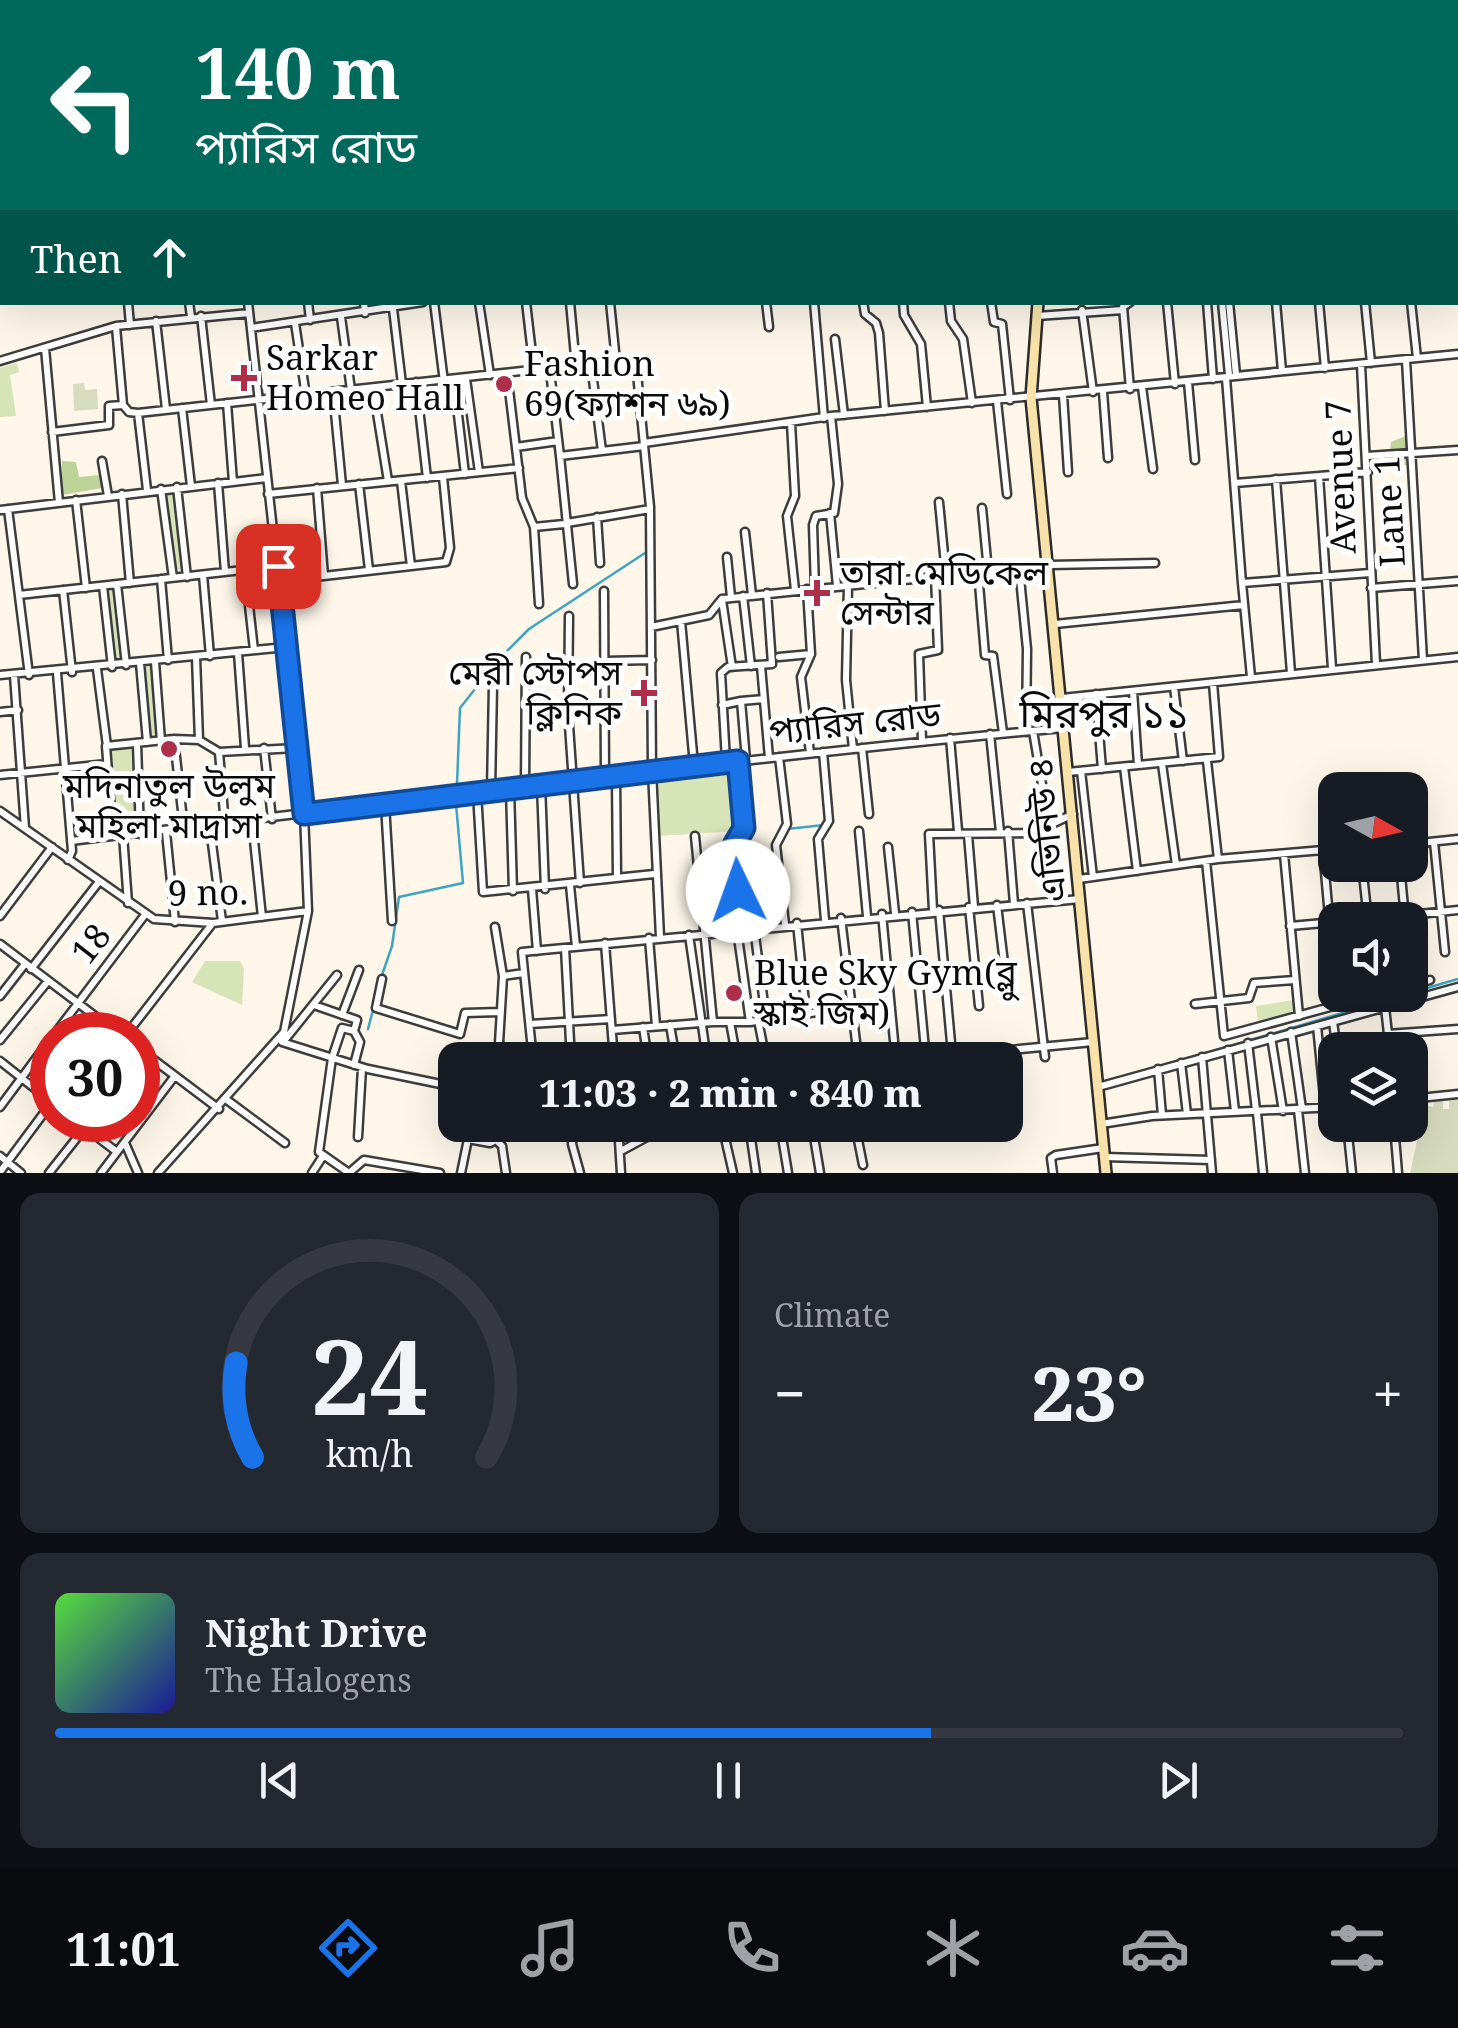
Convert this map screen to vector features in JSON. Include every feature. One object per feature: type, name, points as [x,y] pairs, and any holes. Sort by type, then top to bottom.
[{"type":"street","points":[[128,305],[130,325]]},
{"type":"street","points":[[189,305],[190,317]]},
{"type":"street","points":[[248,305],[304,814],[308,911],[279,1042]]},
{"type":"street","points":[[308,305],[310,320]]},
{"type":"street","points":[[364,305],[365,313]]},
{"type":"street","points":[[251,328],[412,305]]},
{"type":"street","points":[[434,305],[444,382]]},
{"type":"street","points":[[479,305],[490,375]]},
{"type":"street","points":[[526,305],[534,370]]},
{"type":"street","points":[[570,305],[576,367]]},
{"type":"street","points":[[610,305],[616,361]]},
{"type":"street","points":[[766,305],[769,327]]},
{"type":"street","points":[[814,305],[838,484],[830,513],[837,586]]},
{"type":"street","points":[[864,305],[865,314],[876,323],[879,332],[885,411]]},
{"type":"street","points":[[902,305],[920,344],[927,407]]},
{"type":"street","points":[[949,305],[951,321],[963,338],[972,403]]},
{"type":"street","points":[[991,305],[994,322],[1002,324],[1010,400]]},
{"type":"street","name":"এভিনিউ ৪","points":[[1038,305],[1032,398],[1106,1173]]},
{"type":"street","points":[[1127,305],[1123,310],[1130,389]]},
{"type":"street","points":[[1167,305],[1175,384]]},
{"type":"street","points":[[1207,305],[1213,379]]},
{"type":"street","points":[[1222,305],[1230,376]]},
{"type":"street","points":[[1230,305],[1235,483],[1250,677]]},
{"type":"street","points":[[1276,305],[1282,371]]},
{"type":"street","points":[[1318,305],[1325,368]]},
{"type":"street","points":[[1364,305],[1371,363]]},
{"type":"street","points":[[1411,305],[1417,358]]},
{"type":"street","points":[[1037,316],[1091,306],[1123,310]]},
{"type":"street","points":[[393,309],[402,384]]},
{"type":"street","points":[[1082,310],[1093,392]]},
{"type":"street","points":[[0,361],[116,326],[249,312]]},
{"type":"street","points":[[201,316],[211,405]]},
{"type":"street","points":[[341,317],[351,390]]},
{"type":"street","points":[[156,321],[166,410]]},
{"type":"street","points":[[295,323],[306,396]]},
{"type":"street","points":[[116,326],[123,406],[138,413],[616,361],[636,363],[650,509],[654,874],[660,937]]},
{"type":"street","points":[[834,340],[844,415]]},
{"type":"street","points":[[46,348],[59,503]]},
{"type":"street","points":[[560,456],[844,415],[1458,354]]},
{"type":"street","name":"Lane 1","points":[[1406,360],[1423,660]]},
{"type":"street","points":[[591,364],[602,451]]},
{"type":"street","name":"Avenue 7","points":[[1361,364],[1376,664]]},
{"type":"street","points":[[550,371],[573,584]]},
{"type":"street","points":[[506,373],[522,498],[534,527],[538,604]]},
{"type":"street","points":[[466,379],[480,472]]},
{"type":"street","points":[[454,380],[465,474]]},
{"type":"street","points":[[416,382],[427,478]]},
{"type":"street","points":[[1188,382],[1195,460]]},
{"type":"street","points":[[1142,387],[1154,469]]},
{"type":"street","points":[[374,388],[388,480]]},
{"type":"street","points":[[333,392],[342,484]]},
{"type":"street","points":[[1104,392],[1108,458]]},
{"type":"street","points":[[1064,395],[1068,472]]},
{"type":"street","points":[[998,401],[1007,494]]},
{"type":"street","points":[[227,404],[233,482]]},
{"type":"street","points":[[52,432],[110,424],[109,406],[123,406]]},
{"type":"street","points":[[182,408],[191,486]]},
{"type":"street","points":[[138,413],[147,490]]},
{"type":"street","points":[[791,423],[794,496],[787,516],[794,590]]},
{"type":"street","points":[[516,446],[558,441]]},
{"type":"street","points":[[1368,456],[1458,450]]},
{"type":"street","points":[[102,462],[108,496]]},
{"type":"street","points":[[268,494],[519,468]]},
{"type":"street","points":[[1235,483],[1368,472]]},
{"type":"street","points":[[280,581],[446,562],[450,548],[443,476]]},
{"type":"street","points":[[1320,476],[1332,668]]},
{"type":"street","points":[[29,675],[4,510],[267,478]]},
{"type":"street","points":[[1276,479],[1291,673]]},
{"type":"street","points":[[402,481],[411,566]]},
{"type":"street","points":[[218,483],[225,572]]},
{"type":"street","points":[[359,484],[369,570]]},
{"type":"street","points":[[177,487],[187,576]]},
{"type":"street","points":[[162,488],[173,578]]},
{"type":"street","points":[[317,488],[324,576]]},
{"type":"street","points":[[122,494],[130,583]]},
{"type":"street","points":[[76,500],[86,588]]},
{"type":"street","points":[[938,502],[946,575]]},
{"type":"street","points":[[982,508],[988,571]]},
{"type":"street","points":[[534,527],[650,509]]},
{"type":"street","points":[[810,753],[802,672],[811,654],[813,525],[816,516],[830,513]]},
{"type":"street","points":[[597,517],[600,563]]},
{"type":"street","points":[[744,532],[751,666]]},
{"type":"street","points":[[727,557],[732,667]]},
{"type":"street","points":[[652,627],[709,615],[727,598],[1049,565],[1155,562]]},
{"type":"street","points":[[19,594],[274,567]]},
{"type":"street","points":[[1019,568],[1027,649],[1029,731],[1048,826]]},
{"type":"street","points":[[245,570],[254,650]]},
{"type":"street","points":[[978,572],[985,655],[993,656],[996,668],[1003,733]]},
{"type":"street","points":[[1242,583],[1370,572]]},
{"type":"street","points":[[203,575],[210,656]]},
{"type":"street","points":[[922,741],[919,654],[938,650],[935,576]]},
{"type":"street","points":[[161,580],[168,660]]},
{"type":"street","points":[[1371,588],[1458,581]]},
{"type":"street","points":[[117,584],[126,665]]},
{"type":"street","points":[[103,586],[112,667]]},
{"type":"street","points":[[852,586],[846,680],[869,814]]},
{"type":"street","points":[[63,590],[72,672]]},
{"type":"street","points":[[604,591],[605,777]]},
{"type":"street","points":[[726,762],[721,673],[732,667],[772,664],[767,593]]},
{"type":"street","points":[[1055,624],[1244,605]]},
{"type":"street","points":[[569,616],[568,710],[580,883]]},
{"type":"street","points":[[681,621],[694,766]]},
{"type":"street","points":[[0,675],[72,672],[286,647]]},
{"type":"street","points":[[238,652],[245,748]]},
{"type":"street","points":[[779,657],[811,654]]},
{"type":"street","points":[[196,657],[199,740]]},
{"type":"street","points":[[525,787],[526,657]]},
{"type":"street","points":[[1062,698],[1458,657]]},
{"type":"street","points":[[605,661],[652,660]]},
{"type":"street","points":[[155,662],[161,741]]},
{"type":"street","points":[[140,663],[147,742]]},
{"type":"street","points":[[761,666],[768,758]]},
{"type":"street","points":[[97,669],[113,836]]},
{"type":"street","points":[[57,673],[71,841],[68,860]]},
{"type":"street","points":[[14,674],[26,829]]},
{"type":"street","points":[[1068,772],[1207,761],[1220,754],[1213,683]]},
{"type":"street","points":[[491,791],[493,686]]},
{"type":"street","points":[[1174,687],[1183,761]]},
{"type":"street","points":[[1132,691],[1138,766]]},
{"type":"street","points":[[1096,694],[1102,769]]},
{"type":"street","points":[[722,705],[764,698]]},
{"type":"street","points":[[740,701],[744,828],[734,852],[740,929],[762,1042]]},
{"type":"street","points":[[527,708],[568,710],[604,706]]},
{"type":"street","points":[[0,712],[18,710]]},
{"type":"street","name":"প্যারিস রোড","points":[[71,841],[210,828],[742,760],[1064,728]]},
{"type":"street","points":[[990,734],[1014,904]]},
{"type":"street","points":[[950,738],[958,831]]},
{"type":"street","points":[[106,746],[174,739],[199,740],[218,752],[296,748]]},
{"type":"street","points":[[174,739],[184,829]]},
{"type":"street","points":[[137,743],[140,834]]},
{"type":"street","points":[[264,748],[272,819]]},
{"type":"street","points":[[218,752],[225,826]]},
{"type":"street","points":[[824,752],[828,821],[818,838],[825,920]]},
{"type":"street","points":[[779,756],[787,824],[776,845],[785,924]]},
{"type":"street","points":[[1207,761],[1218,859]]},
{"type":"street","points":[[0,775],[107,764]]},
{"type":"street","points":[[1162,764],[1176,865]]},
{"type":"street","points":[[1124,767],[1137,871]]},
{"type":"street","points":[[1081,771],[1093,878]]},
{"type":"street","points":[[616,776],[617,878]]},
{"type":"street","points":[[542,785],[544,888]]},
{"type":"street","points":[[510,789],[513,891]]},
{"type":"street","points":[[477,793],[483,892],[532,890],[654,874]]},
{"type":"street","points":[[385,804],[392,921]]},
{"type":"street","points":[[951,1042],[928,836],[958,831],[968,835],[1033,833],[1074,813]]},
{"type":"street","name":"9 no.","points":[[2,816],[52,847],[144,916],[175,922],[217,922],[308,911]]},
{"type":"street","points":[[252,822],[262,917]]},
{"type":"street","points":[[142,1012],[217,922],[210,828]]},
{"type":"street","points":[[858,830],[867,916]]},
{"type":"street","points":[[166,832],[175,922]]},
{"type":"street","points":[[123,835],[128,905]]},
{"type":"street","points":[[968,835],[979,1006]]},
{"type":"street","points":[[695,836],[713,1022]]},
{"type":"street","points":[[1428,842],[1458,840]]},
{"type":"street","points":[[1434,842],[1444,952]]},
{"type":"street","points":[[888,846],[895,913]]},
{"type":"street","points":[[0,916],[52,847]]},
{"type":"street","points":[[1079,879],[1218,859],[1318,851]]},
{"type":"street","points":[[1284,854],[1299,1016]]},
{"type":"street","points":[[1206,861],[1224,1036],[1318,1011]]},
{"type":"street","points":[[0,996],[98,883]]},
{"type":"street","points":[[570,885],[576,946]]},
{"type":"street","points":[[532,890],[537,951]]},
{"type":"street","points":[[532,1042],[522,952],[882,914],[1081,899]]},
{"type":"street","points":[[1026,903],[1045,1057]]},
{"type":"street","points":[[997,905],[1007,988]]},
{"type":"street","points":[[1428,914],[1458,910]]},
{"type":"street","points":[[912,912],[924,1042]]},
{"type":"street","points":[[882,914],[894,1040]]},
{"type":"street","name":"18","points":[[70,1012],[144,916]]},
{"type":"street","points":[[841,918],[856,1042]]},
{"type":"street","points":[[797,923],[806,1012]]},
{"type":"street","points":[[1290,926],[1318,923]]},
{"type":"street","points":[[495,927],[503,976],[499,1042]]},
{"type":"street","points":[[754,928],[758,1020]]},
{"type":"street","points":[[688,935],[704,1042]]},
{"type":"street","points":[[650,938],[656,1026]]},
{"type":"street","points":[[0,944],[89,1012]]},
{"type":"street","points":[[605,944],[613,1042]]},
{"type":"street","points":[[565,948],[570,1042]]},
{"type":"street","points":[[342,1015],[358,970]]},
{"type":"street","points":[[503,976],[524,973]]},
{"type":"street","points":[[158,1173],[314,1005],[337,975]]},
{"type":"street","points":[[382,979],[376,1008],[434,1029],[460,1034],[464,1013],[500,1012]]},
{"type":"street","points":[[1195,1004],[1247,1001],[1254,982],[1295,980]]},
{"type":"street","points":[[0,1040],[48,981]]},
{"type":"street","points":[[1428,995],[1458,987]]},
{"type":"street","points":[[314,1005],[357,1020],[354,1031],[360,1042],[358,1137]]},
{"type":"street","points":[[612,1030],[891,1008]]},
{"type":"street","points":[[1097,1087],[1368,1012]]},
{"type":"street","points":[[1386,1012],[1388,1034],[1458,1029]]},
{"type":"street","points":[[530,1024],[611,1019]]},
{"type":"street","points":[[730,1022],[734,1042]]},
{"type":"street","points":[[1333,1022],[1334,1032]]},
{"type":"street","points":[[670,1025],[673,1042]]},
{"type":"street","points":[[1317,1026],[1318,1036]]},
{"type":"street","points":[[354,1031],[342,1028],[332,1058],[319,1152],[349,1173],[364,1160],[440,1173]]},
{"type":"street","points":[[643,1028],[645,1042]]},
{"type":"street","points":[[1291,1032],[1305,1173]]},
{"type":"street","points":[[1271,1037],[1283,1111]]},
{"type":"street","points":[[279,1042],[358,1066],[438,1083]]},
{"type":"street","points":[[1023,1048],[1093,1042]]},
{"type":"street","points":[[1248,1043],[1262,1173]]},
{"type":"street","points":[[1228,1050],[1235,1111]]},
{"type":"street","points":[[1202,1057],[1210,1112],[1212,1173]]},
{"type":"street","points":[[0,1060],[30,1084]]},
{"type":"street","points":[[1181,1063],[1187,1114]]},
{"type":"street","name":"18","points":[[0,1107],[30,1067]]},
{"type":"street","points":[[160,1068],[218,1109]]},
{"type":"street","points":[[1158,1069],[1162,1115]]},
{"type":"street","points":[[101,1173],[174,1078]]},
{"type":"street","points":[[1428,1097],[1458,1094]]},
{"type":"street","points":[[227,1100],[285,1143]]},
{"type":"street","points":[[1099,1124],[1162,1115],[1318,1108]]},
{"type":"street","points":[[0,1172],[4,1159],[30,1128]]},
{"type":"street","points":[[49,1173],[74,1142]]},
{"type":"street","points":[[106,1142],[116,1152]]},
{"type":"street","points":[[461,1173],[467,1142]]},
{"type":"street","points":[[498,1142],[506,1173]]},
{"type":"street","points":[[572,1142],[581,1172]]},
{"type":"street","points":[[620,1142],[621,1173]]},
{"type":"street","points":[[621,1151],[638,1142]]},
{"type":"street","points":[[726,1142],[733,1173]]},
{"type":"street","points":[[751,1142],[756,1173]]},
{"type":"street","points":[[783,1142],[788,1173]]},
{"type":"street","points":[[815,1142],[820,1173]]},
{"type":"street","points":[[858,1142],[863,1165]]},
{"type":"street","points":[[1349,1142],[1352,1173]]},
{"type":"street","points":[[1395,1142],[1398,1173]]},
{"type":"street","points":[[124,1143],[138,1173]]},
{"type":"street","points":[[1053,1173],[1051,1158],[1056,1155],[1103,1153],[1211,1160]]},
{"type":"street","points":[[312,1173],[323,1156]]},
{"type":"street","points":[[4,1159],[22,1173]]},
{"type":"green space","points":[[17,363],[19,372],[10,375],[16,416],[0,417],[0,368]]},
{"type":"green space","points":[[84,383],[85,390],[97,389],[98,409],[74,411],[73,384]]},
{"type":"green space","points":[[1408,435],[1409,465],[1377,467],[1379,456],[1390,452],[1391,442]]},
{"type":"green space","points":[[62,461],[76,462],[79,477],[100,475],[102,488],[62,495]]},
{"type":"green space","points":[[175,492],[184,569],[173,570],[164,494]]},
{"type":"green space","points":[[116,587],[124,657],[113,659],[105,588]]},
{"type":"green space","points":[[154,665],[160,736],[148,737],[142,666]]},
{"type":"green space","points":[[135,744],[138,836],[116,839],[108,749]]},
{"type":"green space","points":[[733,764],[741,831],[656,836],[657,772]]},
{"type":"green space","points":[[205,961],[240,961],[244,969],[242,1005],[192,982]]},
{"type":"green space","points":[[1294,1000],[1295,1011],[1258,1021],[1256,1006]]},
{"type":"green space","points":[[1458,1097],[1458,1173],[1410,1173],[1417,1142],[1428,1142],[1428,1106],[1433,1107],[1435,1100],[1443,1099],[1443,1109],[1449,1109],[1449,1098]]},
{"type":"waterway","points":[[457,784],[460,708],[498,660],[529,629],[645,553]]},
{"type":"waterway","points":[[381,978],[392,946],[399,897],[463,883],[456,804]]},
{"type":"waterway","points":[[787,829],[824,825]]},
{"type":"waterway","points":[[1428,988],[1458,979]]},
{"type":"waterway","points":[[368,1029],[373,1010]]},
{"type":"waterway","points":[[1151,1069],[1346,1012]]},
{"type":"place","name":"Sarkar Homeo Hall","points":[[244,378]]},
{"type":"place","name":"Fashion 69(ফ্যাশন ৬৯)","points":[[504,384]]},
{"type":"place","name":"তারা মেডিকেল সেন্টার","points":[[817,593]]},
{"type":"place","name":"মেরী স্টোপস ক্লিনিক","points":[[644,693]]},
{"type":"place","name":"মদিনাতুল উলুম মহিলা মাদ্রাসা","points":[[169,749]]},
{"type":"place","name":"Blue Sky Gym(ব্লু স্কাই জিম)","points":[[734,993]]},
{"type":"district","name":"মিরপুর ১১","points":[[1104,714]]},
{"type":"route","points":[[278,566],[304,814],[738,761],[744,828],[734,845],[738,891]]}]
